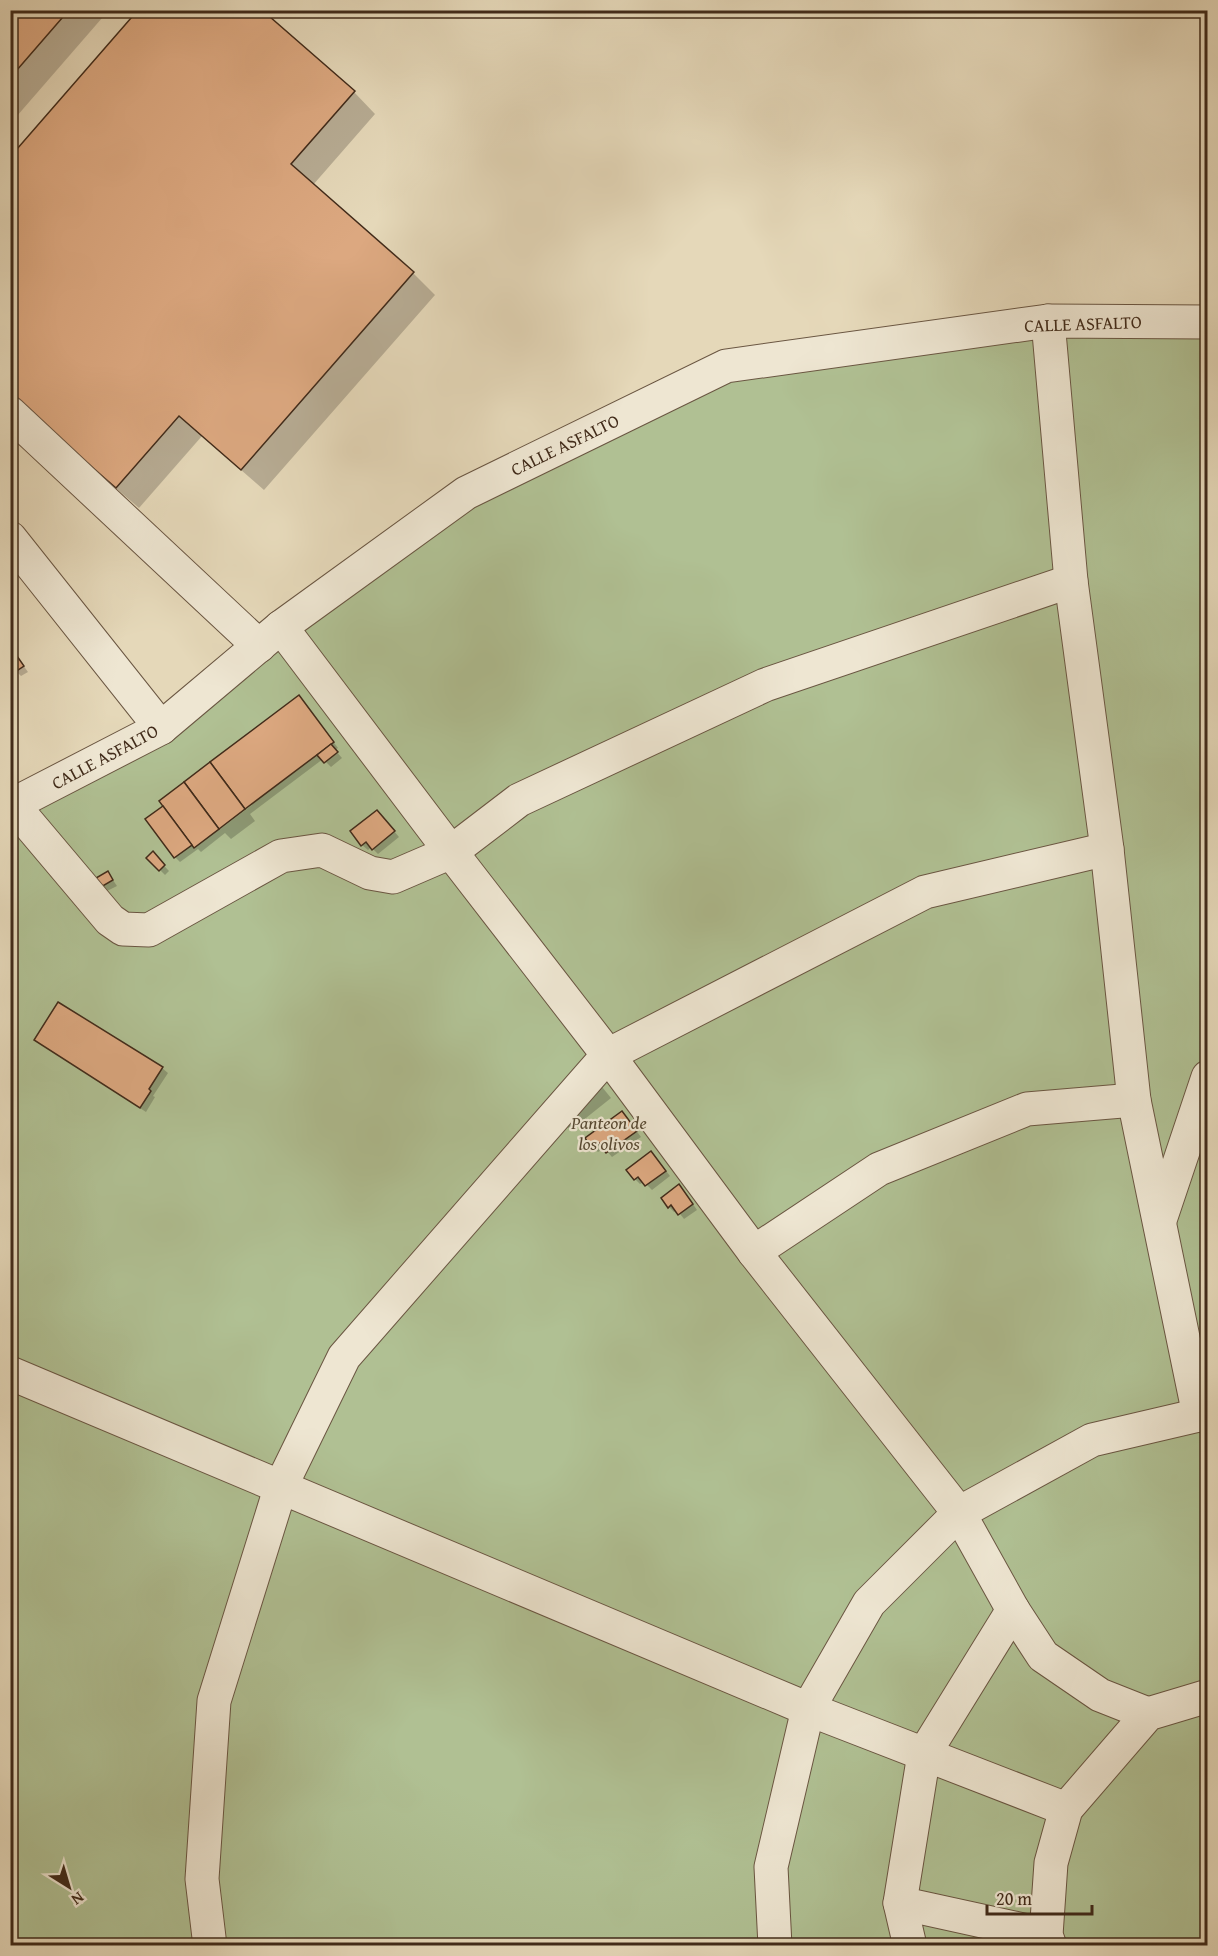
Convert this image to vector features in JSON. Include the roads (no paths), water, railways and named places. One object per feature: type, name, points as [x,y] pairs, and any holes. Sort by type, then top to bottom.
[{"type":"street","name":"CALLE ASFALTO","points":[[12,806],[161,728],[270,637],[466,493],[726,366],[1048,321],[1208,322]]},
{"type":"street","points":[[775,1946],[771,1867],[808,1709],[869,1603],[959,1512],[1092,1440],[1203,1415],[1159,1224],[1134,1100],[1107,849],[1071,581],[1048,321]]},
{"type":"street","points":[[10,413],[270,637],[451,852],[608,1054],[754,1252],[959,1512],[1013,1610],[1043,1656],[1100,1695],[1148,1714]]},
{"type":"street","points":[[10,538],[161,728]]},
{"type":"street","points":[[12,806],[110,920],[123,929],[149,930],[281,856],[322,850],[370,873],[393,877],[451,852],[519,800],[765,685],[1071,581]]},
{"type":"street","points":[[210,1946],[202,1879],[214,1701],[281,1486],[344,1358],[608,1054],[925,892],[1107,849]]},
{"type":"street","points":[[1159,1224],[1208,1077]]},
{"type":"street","points":[[754,1252],[879,1169],[1027,1109],[1134,1100]]},
{"type":"street","points":[[10,1373],[808,1709],[1066,1809]]},
{"type":"street","points":[[910,1946],[900,1902],[924,1754],[1013,1610]]},
{"type":"street","points":[[900,1902],[1048,1940],[1051,1863],[1066,1809],[1148,1714],[1208,1696]]},
{"type":"park label","name":"Panteon de los olivos","points":[[609,1133]]}]
